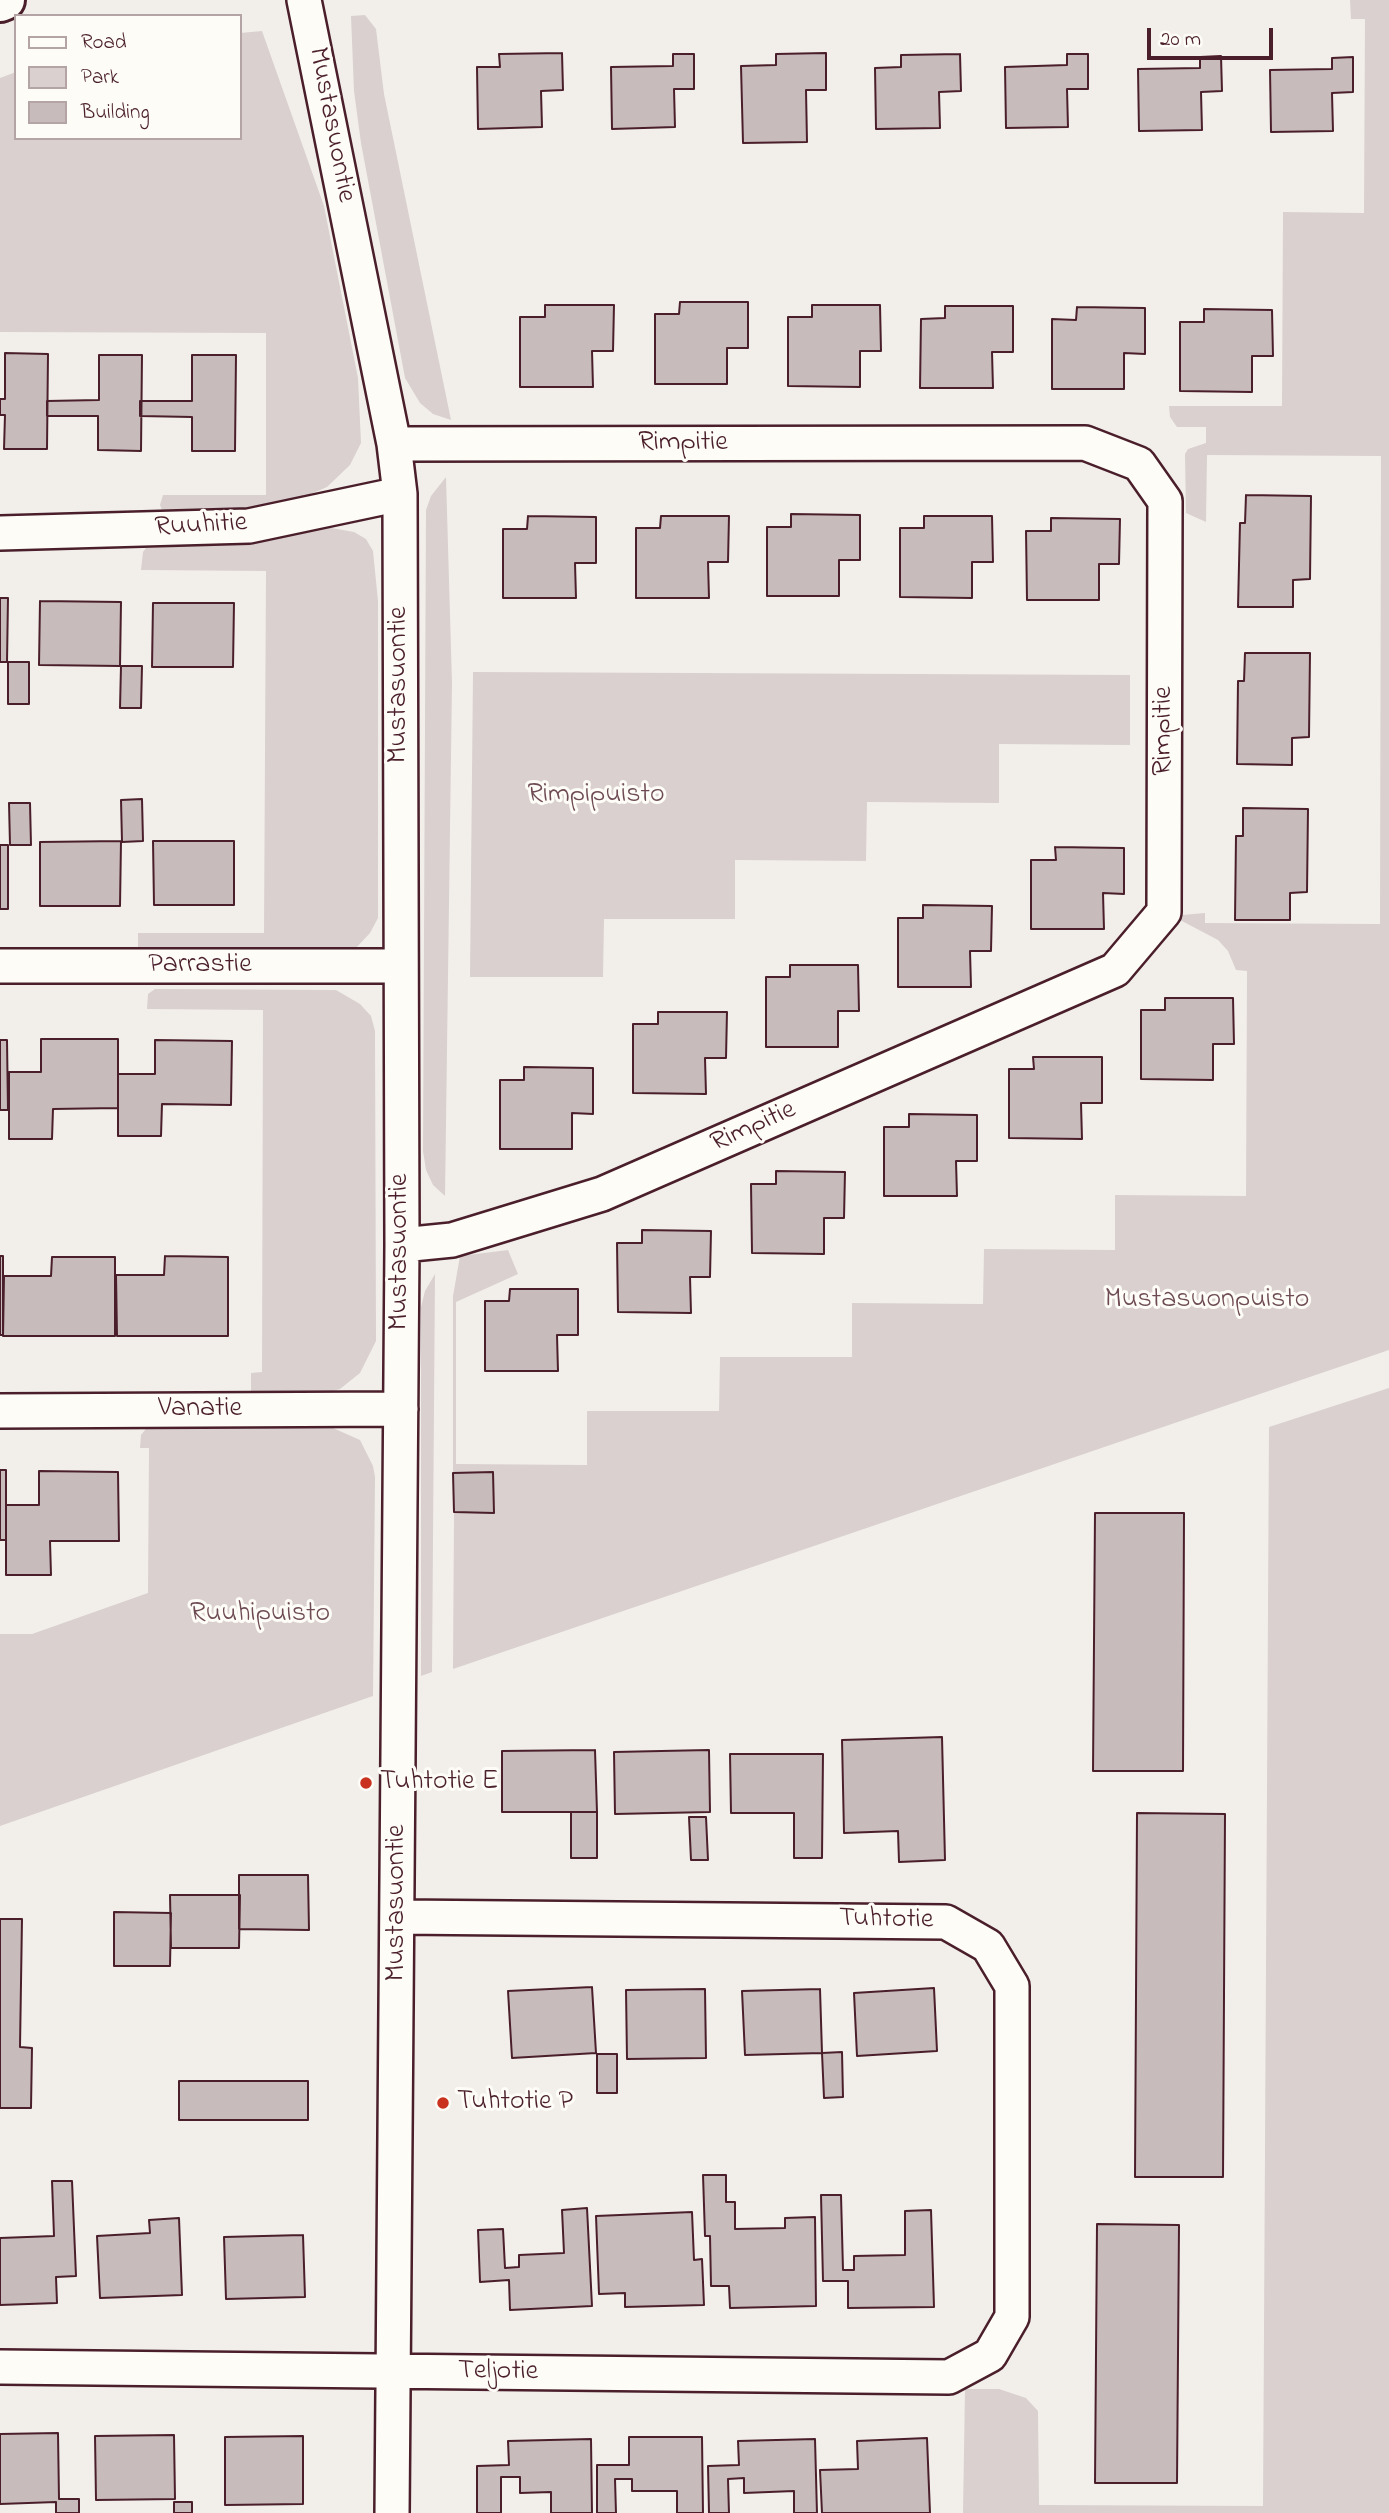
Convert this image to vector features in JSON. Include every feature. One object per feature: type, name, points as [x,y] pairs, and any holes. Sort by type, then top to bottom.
[{"type":"street","points":[[0,2],[5,0]]},
{"type":"street","name":"Mustasuontie","points":[[304,0],[394,444],[400,494],[399,1917],[392,2513]]},
{"type":"street","name":"Rimpitie","points":[[394,444],[1086,443],[1139,464],[1166,501],[1164,912],[1115,970],[602,1194],[452,1240],[401,1245]]},
{"type":"street","name":"Ruuhitie","points":[[0,533],[249,526],[400,494]]},
{"type":"street","name":"Parrastie","points":[[0,966],[401,966]]},
{"type":"street","name":"Vanatie","points":[[0,1411],[401,1409]]},
{"type":"street","name":"Tuhtotie","points":[[399,1917],[946,1922],[988,1945],[1012,1986],[1012,2317],[990,2355]]},
{"type":"street","name":"Teljotie","points":[[0,2367],[949,2377],[990,2355]]},
{"type":"green space","name":"Mustasuonpuisto","points":[[1350,0],[1389,0],[1389,1350],[453,1669],[454,1512],[494,1513],[493,1472],[453,1473],[453,1296],[460,1256],[508,1250],[518,1274],[456,1302],[456,1464],[587,1465],[587,1411],[719,1411],[720,1357],[852,1357],[852,1303],[983,1304],[984,1249],[1115,1250],[1115,1195],[1246,1196],[1247,971],[1236,970],[1228,951],[1218,940],[1180,920],[1182,915],[1205,913],[1205,923],[1380,924],[1381,456],[1207,455],[1206,522],[1186,513],[1185,454],[1188,449],[1206,443],[1206,427],[1177,427],[1170,417],[1169,406],[1282,406],[1283,212],[1364,213],[1365,19],[1351,19]]},
{"type":"green space","points":[[365,15],[376,29],[384,94],[451,420],[433,414],[420,403],[405,378],[361,143],[354,91],[351,16]]},
{"type":"green space","points":[[262,31],[324,206],[358,378],[361,443],[350,465],[327,487],[290,503],[183,516],[163,513],[160,505],[163,495],[266,495],[266,333],[0,332],[0,78],[14,73],[14,140],[242,140],[242,33]]},
{"type":"green space","points":[[446,477],[452,683],[445,1196],[433,1185],[426,1170],[423,1151],[426,510],[431,496]]},
{"type":"green space","points":[[326,527],[354,532],[366,539],[373,551],[378,601],[378,918],[370,933],[356,948],[343,954],[138,951],[138,933],[264,933],[266,571],[141,570],[143,552],[146,548],[252,543]]},
{"type":"green space","name":"Rimpipuisto","points":[[473,672],[1130,675],[1130,745],[999,744],[999,803],[867,802],[866,861],[735,860],[735,919],[604,919],[603,977],[470,977]]},
{"type":"green space","points":[[155,989],[336,990],[360,1004],[371,1016],[375,1031],[376,1341],[360,1373],[340,1389],[319,1395],[251,1395],[251,1373],[262,1372],[263,1010],[147,1009],[148,994]]},
{"type":"green space","points":[[435,1274],[432,1672],[421,1676],[421,1307],[425,1291]]},
{"type":"green space","points":[[1389,1388],[1389,2513],[963,2513],[965,2389],[999,2389],[1026,2398],[1038,2411],[1039,2505],[1263,2506],[1269,1427]]},
{"type":"green space","name":"Ruuhipuisto","points":[[148,1426],[318,1426],[333,1428],[360,1440],[373,1466],[375,1477],[373,1696],[0,1826],[0,1634],[32,1634],[148,1593],[149,1448],[140,1448],[141,1435]]},
{"type":"building","points":[[562,53],[563,90],[541,91],[542,127],[478,129],[477,67],[500,67],[499,54]]},
{"type":"building","points":[[826,53],[826,90],[806,90],[807,142],[743,143],[741,66],[776,65],[776,54]]},
{"type":"building","points":[[673,54],[694,54],[694,89],[674,89],[675,127],[612,129],[611,67],[673,66]]},
{"type":"building","points":[[960,54],[961,91],[939,92],[940,128],[876,129],[875,68],[901,67],[901,55]]},
{"type":"building","points":[[1067,54],[1088,54],[1088,89],[1067,89],[1068,127],[1006,128],[1005,67],[1067,65]]},
{"type":"building","points":[[1221,56],[1222,91],[1201,92],[1202,130],[1139,131],[1138,69],[1200,68],[1200,57]]},
{"type":"building","points":[[1353,57],[1353,92],[1332,93],[1333,131],[1271,132],[1270,70],[1332,69],[1332,58]]},
{"type":"building","points":[[680,302],[748,302],[748,348],[727,348],[727,384],[655,384],[655,314],[679,314]]},
{"type":"building","points":[[545,305],[614,305],[613,351],[592,351],[593,387],[520,387],[520,317],[545,317]]},
{"type":"building","points":[[812,305],[880,305],[881,351],[860,351],[860,387],[788,386],[788,317],[812,317]]},
{"type":"building","points":[[945,306],[1013,306],[1013,352],[992,352],[993,388],[920,388],[921,319],[945,318]]},
{"type":"building","points":[[1077,307],[1145,308],[1145,354],[1124,353],[1124,389],[1052,389],[1052,319],[1076,320]]},
{"type":"building","points":[[1204,309],[1272,310],[1273,356],[1252,356],[1252,392],[1180,391],[1180,322],[1204,322]]},
{"type":"building","points":[[5,353],[48,354],[47,449],[4,449],[5,415],[0,415],[0,399],[5,399]]},
{"type":"building","points":[[99,355],[142,355],[141,451],[98,450],[98,416],[47,416],[47,401],[99,400]]},
{"type":"building","points":[[192,355],[236,355],[235,451],[192,451],[192,417],[140,416],[140,401],[192,401]]},
{"type":"building","points":[[1246,495],[1311,496],[1310,579],[1293,580],[1293,607],[1238,607],[1240,523],[1245,523]]},
{"type":"building","points":[[791,514],[860,515],[860,560],[839,560],[839,596],[767,596],[767,527],[791,527]]},
{"type":"building","points":[[528,516],[596,517],[596,563],[575,563],[576,598],[503,598],[503,529],[527,529]]},
{"type":"building","points":[[661,516],[729,516],[728,562],[708,562],[709,598],[636,598],[636,528],[660,528]]},
{"type":"building","points":[[924,516],[992,516],[993,562],[972,562],[972,598],[900,597],[900,528],[924,528]]},
{"type":"building","points":[[1051,518],[1120,519],[1119,564],[1099,564],[1099,600],[1027,600],[1026,531],[1051,531]]},
{"type":"building","points":[[0,598],[8,598],[7,662],[0,662]]},
{"type":"building","points":[[40,601],[121,602],[120,666],[39,665]]},
{"type":"building","points":[[153,603],[234,603],[233,667],[152,667]]},
{"type":"building","points":[[1245,653],[1310,653],[1309,737],[1292,738],[1292,765],[1237,764],[1238,681],[1244,681]]},
{"type":"building","points":[[8,662],[29,662],[29,704],[8,704]]},
{"type":"building","points":[[121,666],[142,666],[141,708],[120,708]]},
{"type":"building","points":[[142,799],[143,841],[122,842],[121,800]]},
{"type":"building","points":[[9,803],[30,803],[31,845],[10,845]]},
{"type":"building","points":[[1243,808],[1308,809],[1307,892],[1290,893],[1290,920],[1235,920],[1236,836],[1243,836]]},
{"type":"building","points":[[121,841],[120,906],[40,906],[40,842]]},
{"type":"building","points":[[153,841],[234,841],[234,905],[154,905]]},
{"type":"building","points":[[0,845],[8,845],[8,909],[0,909]]},
{"type":"building","points":[[1055,847],[1124,848],[1124,894],[1103,893],[1104,929],[1031,929],[1031,860],[1056,860]]},
{"type":"building","points":[[923,905],[992,906],[991,951],[970,951],[971,987],[898,987],[898,918],[923,918]]},
{"type":"building","points":[[790,965],[858,965],[859,1011],[838,1011],[838,1047],[766,1047],[766,977],[790,977]]},
{"type":"building","points":[[1165,998],[1233,998],[1234,1044],[1213,1044],[1213,1080],[1141,1079],[1141,1010],[1165,1010]]},
{"type":"building","points":[[658,1012],[727,1012],[726,1058],[705,1058],[706,1094],[633,1093],[633,1024],[658,1024]]},
{"type":"building","points":[[41,1039],[118,1039],[118,1108],[53,1109],[52,1139],[9,1139],[9,1072],[41,1072]]},
{"type":"building","points":[[0,1040],[7,1040],[8,1110],[0,1110]]},
{"type":"building","points":[[155,1040],[232,1041],[231,1105],[162,1104],[161,1136],[118,1136],[118,1074],[155,1074]]},
{"type":"building","points":[[1033,1057],[1102,1057],[1102,1103],[1081,1103],[1082,1139],[1009,1138],[1009,1069],[1034,1069]]},
{"type":"building","points":[[524,1067],[593,1068],[593,1114],[572,1113],[572,1149],[500,1149],[500,1080],[524,1080]]},
{"type":"building","points":[[909,1114],[977,1115],[977,1161],[956,1161],[957,1196],[884,1196],[884,1127],[909,1127]]},
{"type":"building","points":[[776,1171],[845,1172],[844,1218],[824,1218],[824,1254],[752,1253],[751,1184],[776,1184]]},
{"type":"building","points":[[642,1230],[711,1231],[710,1277],[690,1277],[691,1313],[618,1312],[617,1243],[642,1243]]},
{"type":"building","points":[[0,1256],[3,1256],[3,1335],[0,1335]]},
{"type":"building","points":[[165,1256],[228,1257],[228,1336],[117,1336],[116,1275],[164,1275]]},
{"type":"building","points":[[52,1257],[115,1257],[115,1336],[3,1336],[4,1276],[51,1276]]},
{"type":"building","points":[[510,1289],[578,1289],[578,1335],[557,1335],[558,1371],[485,1371],[485,1301],[509,1301]]},
{"type":"building","points":[[0,1470],[6,1470],[6,1540],[0,1540]]},
{"type":"building","points":[[39,1471],[118,1472],[119,1541],[50,1541],[51,1575],[6,1575],[6,1505],[39,1505]]},
{"type":"building","points":[[493,1472],[494,1513],[454,1512],[453,1473]]},
{"type":"building","points":[[1095,1513],[1184,1513],[1183,1771],[1093,1771]]},
{"type":"building","points":[[942,1737],[945,1860],[899,1862],[898,1831],[844,1833],[842,1740]]},
{"type":"building","points":[[595,1750],[597,1812],[502,1812],[502,1751]]},
{"type":"building","points":[[709,1750],[710,1812],[615,1814],[614,1752]]},
{"type":"building","points":[[730,1754],[823,1754],[822,1858],[794,1858],[794,1813],[731,1813]]},
{"type":"building","points":[[571,1812],[597,1812],[597,1858],[571,1858]]},
{"type":"building","points":[[1137,1813],[1225,1814],[1223,2177],[1135,2177]]},
{"type":"building","points":[[689,1817],[706,1817],[708,1860],[691,1860]]},
{"type":"building","points":[[239,1875],[308,1875],[309,1930],[239,1929]]},
{"type":"building","points":[[170,1895],[240,1895],[239,1948],[171,1948]]},
{"type":"building","points":[[114,1912],[171,1913],[170,1966],[114,1966]]},
{"type":"building","points":[[0,1919],[22,1919],[20,2047],[32,2048],[31,2108],[0,2108]]},
{"type":"building","points":[[592,1987],[596,2053],[512,2058],[508,1991]]},
{"type":"building","points":[[934,1988],[937,2051],[857,2056],[854,1993]]},
{"type":"building","points":[[705,1989],[706,2058],[627,2059],[626,1990]]},
{"type":"building","points":[[820,1989],[822,2053],[745,2055],[742,1991]]},
{"type":"building","points":[[842,2052],[843,2097],[824,2098],[822,2053]]},
{"type":"building","points":[[597,2054],[617,2054],[617,2093],[597,2093]]},
{"type":"building","points":[[179,2081],[308,2081],[308,2120],[179,2120]]},
{"type":"building","points":[[703,2175],[726,2175],[726,2202],[735,2202],[735,2229],[785,2228],[785,2218],[815,2217],[816,2306],[730,2308],[729,2286],[711,2286],[710,2236],[705,2236]]},
{"type":"building","points":[[52,2181],[72,2181],[76,2276],[56,2277],[57,2303],[0,2305],[0,2238],[54,2236]]},
{"type":"building","points":[[821,2195],[841,2195],[843,2270],[854,2270],[854,2256],[905,2255],[905,2211],[931,2210],[934,2307],[848,2308],[848,2281],[823,2281]]},
{"type":"building","points":[[587,2208],[592,2306],[510,2310],[509,2280],[480,2282],[478,2230],[503,2229],[505,2268],[519,2267],[519,2255],[564,2253],[562,2210]]},
{"type":"building","points":[[692,2212],[694,2260],[702,2259],[704,2305],[625,2307],[625,2293],[599,2294],[596,2216]]},
{"type":"building","points":[[179,2218],[182,2295],[100,2298],[97,2236],[150,2233],[149,2220]]},
{"type":"building","points":[[1097,2224],[1179,2225],[1177,2483],[1095,2483]]},
{"type":"building","points":[[303,2235],[305,2297],[226,2299],[224,2237]]},
{"type":"building","points":[[58,2433],[59,2499],[79,2499],[79,2513],[56,2513],[56,2502],[0,2504],[0,2434]]},
{"type":"building","points":[[174,2435],[175,2499],[96,2500],[95,2436]]},
{"type":"building","points":[[303,2436],[303,2504],[225,2505],[225,2437]]},
{"type":"building","points":[[629,2437],[702,2437],[703,2513],[677,2513],[677,2491],[632,2491],[632,2479],[615,2479],[616,2513],[597,2513],[597,2465],[629,2465]]},
{"type":"building","points":[[927,2438],[930,2513],[822,2513],[820,2470],[858,2469],[857,2441]]},
{"type":"building","points":[[591,2439],[592,2513],[551,2513],[551,2492],[520,2493],[520,2477],[501,2477],[501,2513],[477,2513],[477,2466],[509,2465],[508,2441]]},
{"type":"building","points":[[815,2439],[817,2513],[794,2513],[794,2491],[744,2493],[744,2478],[728,2479],[729,2513],[709,2513],[708,2466],[739,2465],[738,2441]]},
{"type":"building","points":[[174,2502],[192,2502],[192,2513],[174,2513]]},
{"type":"place","name":"Tuhtotie E","points":[[366,1783]]},
{"type":"place","name":"Tuhtotie P","points":[[443,2103]]}]
